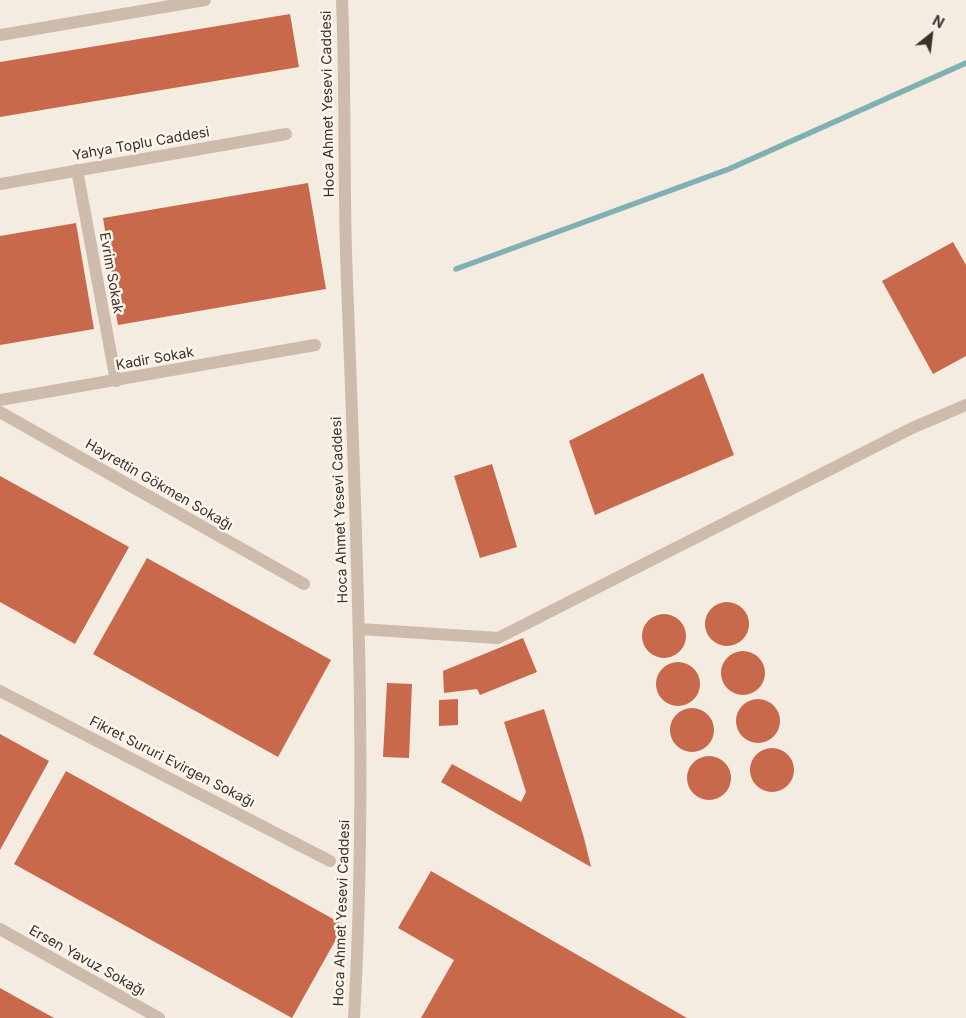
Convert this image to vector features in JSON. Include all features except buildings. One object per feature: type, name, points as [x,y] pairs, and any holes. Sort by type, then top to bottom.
[{"type":"street","points":[[0,35],[204,0]]},
{"type":"street","name":"Hoca Ahmet Yesevi Caddesi","points":[[342,0],[345,219],[360,629],[361,827],[354,1018]]},
{"type":"street","name":"Yahya Toplu Caddesi","points":[[0,184],[286,134]]},
{"type":"street","name":"Evrim Sokak","points":[[77,170],[116,381]]},
{"type":"street","name":"Kadir Sokak","points":[[0,400],[315,346]]},
{"type":"street","points":[[360,629],[498,638],[912,428],[966,405]]},
{"type":"street","name":"Hayrettin Gökmen Sokağı","points":[[0,412],[304,584]]},
{"type":"street","name":"Fikret Sururi Evirgen Sokağı","points":[[0,691],[330,861]]},
{"type":"street","name":"Ersen Yavuz Sokağı","points":[[0,929],[159,1018]]},
{"type":"waterway","points":[[456,269],[729,169],[966,63]]}]
